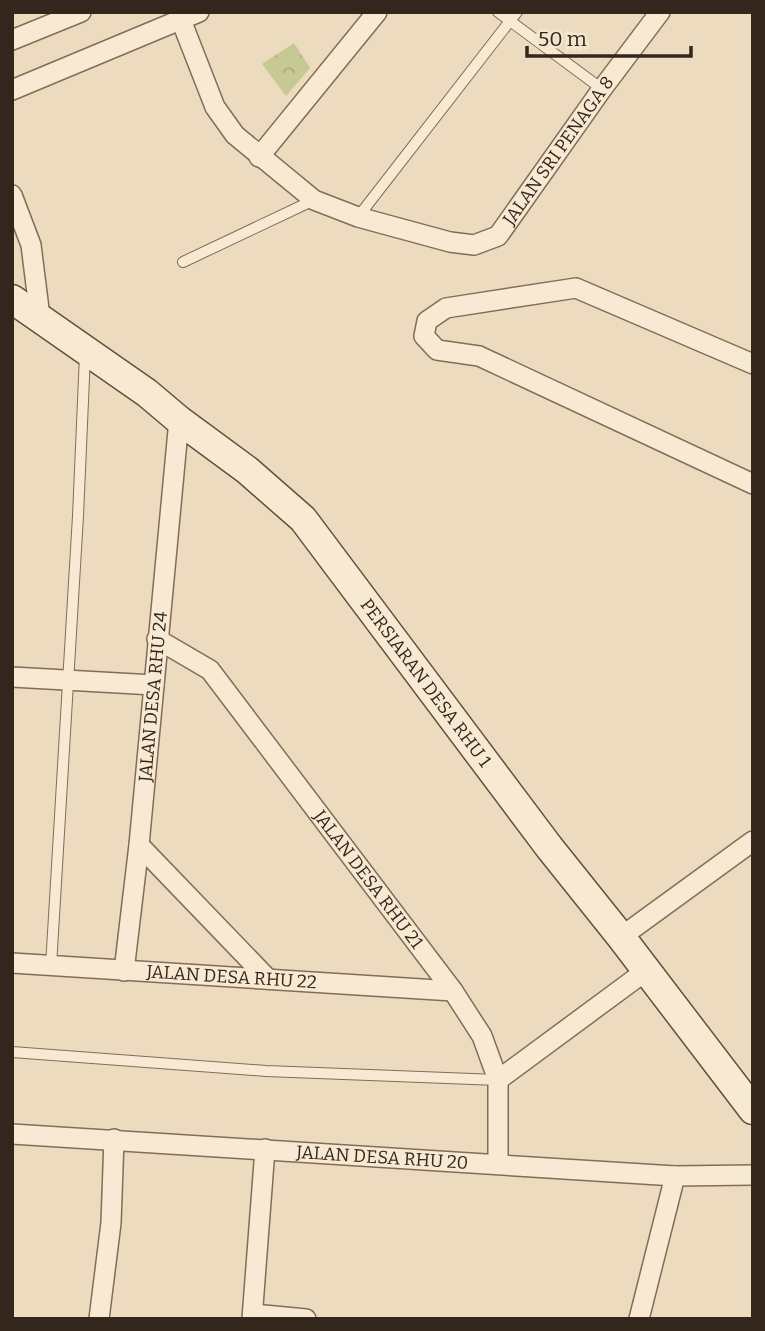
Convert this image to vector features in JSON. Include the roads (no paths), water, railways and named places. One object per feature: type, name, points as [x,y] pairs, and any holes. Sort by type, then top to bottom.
[{"type":"street","points":[[12,41],[81,12]]},
{"type":"street","points":[[260,158],[377,12]]},
{"type":"street","name":"JALAN SRI PENAGA 8","points":[[358,217],[450,242],[474,245],[498,236],[660,12]]},
{"type":"street","points":[[12,90],[190,16],[215,107],[235,135],[314,200],[358,217]]},
{"type":"street","points":[[12,195],[31,245],[40,317]]},
{"type":"street","points":[[753,365],[576,288],[446,308],[427,321],[424,335],[437,350],[479,355],[753,484]]},
{"type":"street","name":"PERSIARAN DESA RHU 1","points":[[12,299],[147,393],[178,420],[247,470],[303,519],[549,847],[753,1110]]},
{"type":"street","name":"JALAN DESA RHU 24","points":[[124,971],[139,845],[178,420]]},
{"type":"street","name":"JALAN DESA RHU 21","points":[[157,639],[210,670],[453,990],[482,1036],[498,1080],[498,1164]]},
{"type":"street","points":[[12,677],[154,685]]},
{"type":"street","points":[[621,937],[753,841]]},
{"type":"street","points":[[139,845],[268,979]]},
{"type":"street","name":"JALAN DESA RHU 22","points":[[12,963],[453,990]]},
{"type":"street","points":[[498,1080],[647,970]]},
{"type":"street","name":"JALAN DESA RHU 20","points":[[12,1134],[675,1175],[753,1175]]},
{"type":"street","points":[[99,1319],[111,1223],[114,1139]]},
{"type":"street","points":[[265,1149],[252,1316],[306,1319]]},
{"type":"street","points":[[639,1319],[675,1175]]},
{"type":"lane","points":[[498,12],[602,89]]},
{"type":"lane","points":[[358,217],[517,12]]},
{"type":"lane","points":[[183,262],[314,200]]},
{"type":"lane","points":[[51,966],[66,679],[78,516],[85,348]]},
{"type":"lane","points":[[12,1052],[266,1072],[498,1080]]}]
